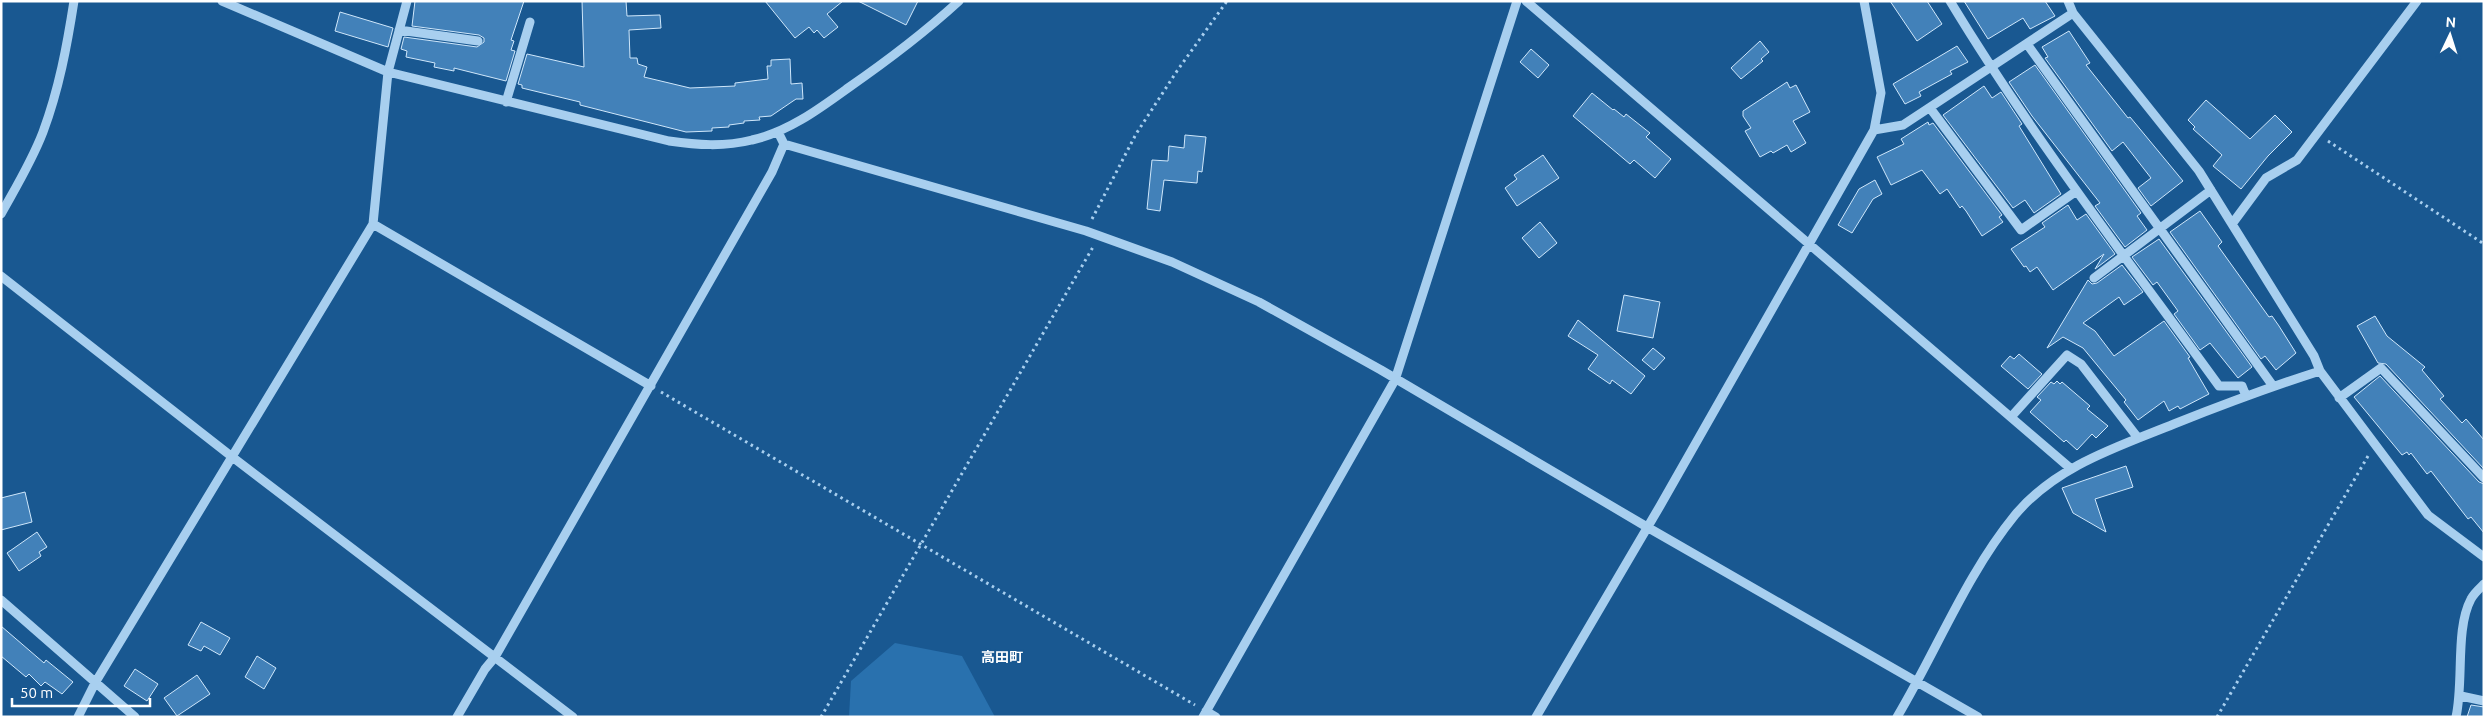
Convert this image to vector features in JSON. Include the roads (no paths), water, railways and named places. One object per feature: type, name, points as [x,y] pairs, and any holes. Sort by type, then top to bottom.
[{"type":"street","points":[[1,214],[29,164],[55,97],[65,58],[74,1]]},
{"type":"street","points":[[222,1],[388,72],[669,141],[697,145],[725,145],[752,140],[778,132],[813,112],[871,72],[920,36],[959,1]]},
{"type":"street","points":[[78,717],[95,683],[373,224],[388,72],[407,1]]},
{"type":"street","points":[[1216,717],[1204,714],[1395,380],[1517,1]]},
{"type":"street","points":[[1526,1],[2070,468]]},
{"type":"street","points":[[1536,717],[1874,130],[1881,93],[1864,1]]},
{"type":"street","points":[[1950,1],[1989,66],[2075,192],[2219,386],[2242,386],[2246,396]]},
{"type":"street","points":[[2068,1],[2073,13],[2199,171],[2305,341],[2320,371],[2374,446],[2428,515],[2484,557]]},
{"type":"street","points":[[2232,224],[2266,178],[2297,160],[2417,1]]},
{"type":"street","points":[[1874,130],[1903,125],[1989,66],[2027,44],[2073,13]]},
{"type":"street","points":[[506,102],[530,22]]},
{"type":"street","points":[[399,30],[478,41]]},
{"type":"street","points":[[2027,44],[2273,386]]},
{"type":"street","points":[[1930,108],[2021,230],[2075,192]]},
{"type":"street","points":[[778,132],[784,144],[1099,235],[1172,262],[1259,302],[1978,717]]},
{"type":"street","points":[[456,717],[494,657],[651,386],[772,172],[784,144]]},
{"type":"street","points":[[2094,278],[2211,190]]},
{"type":"street","points":[[373,224],[651,386]]},
{"type":"street","points":[[1,276],[231,456],[573,717]]},
{"type":"street","points":[[2011,417],[2067,355],[2080,364],[2138,438]]},
{"type":"street","points":[[2339,398],[2381,368],[2484,478]]},
{"type":"street","points":[[1897,717],[1990,548],[2016,513],[2041,490],[2070,468],[2138,438],[2273,386],[2320,371]]},
{"type":"street","points":[[2456,717],[2461,696],[2464,619],[2472,598],[2484,584]]},
{"type":"street","points":[[1,600],[135,717]]},
{"type":"street","points":[[2461,696],[2484,701]]},
{"type":"district","name":"高田町","points":[[1002,657]]}]
